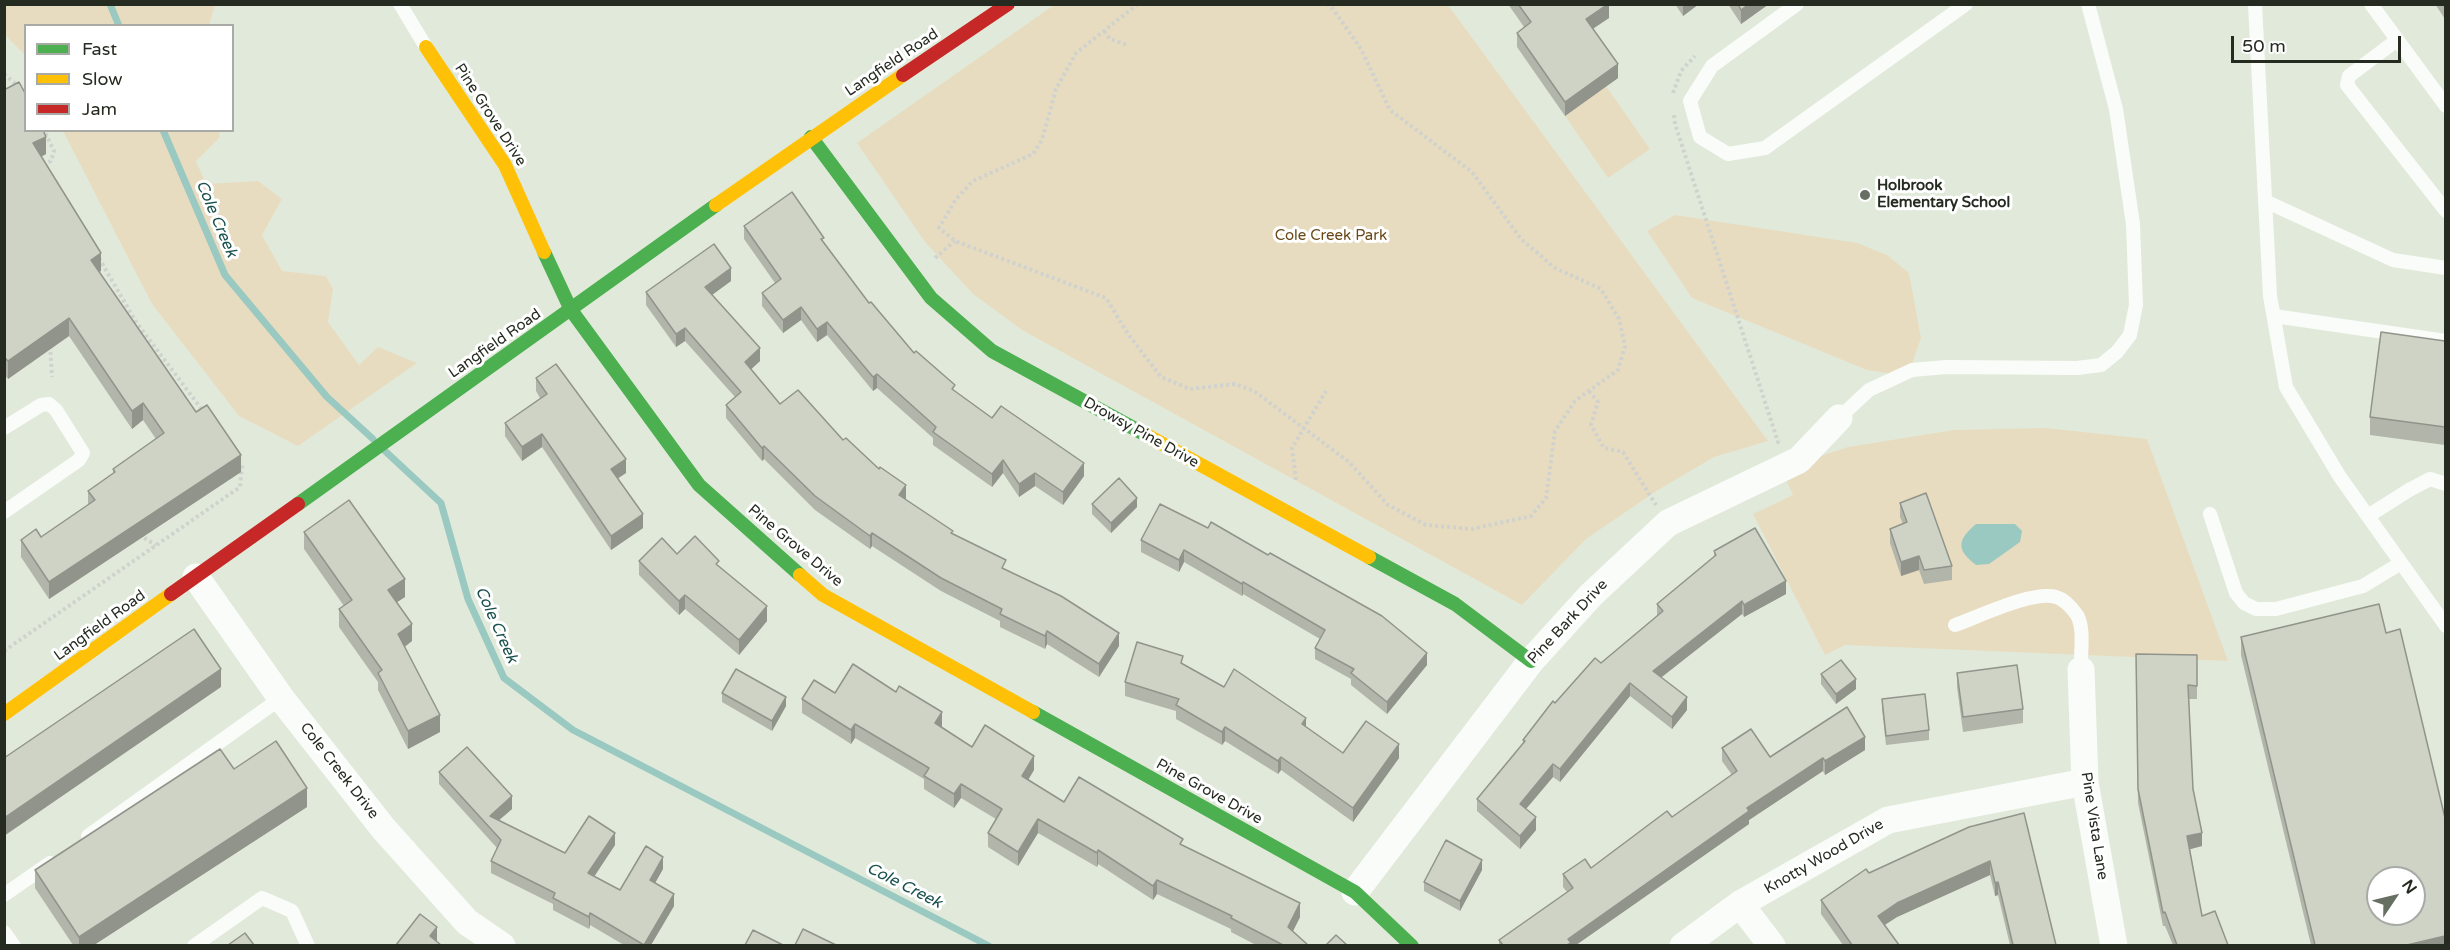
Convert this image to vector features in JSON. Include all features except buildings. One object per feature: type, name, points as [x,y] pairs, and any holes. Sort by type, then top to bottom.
[{"type":"street","name":"Langfield Road","points":[[4,714],[811,137],[1008,4]]},
{"type":"street","name":"Pine Grove Drive","points":[[426,47],[505,165],[571,310],[699,485],[823,595],[1355,892],[1412,945]]},
{"type":"street","name":"Drowsy Pine Drive","points":[[811,137],[931,298],[992,351],[1455,604],[1531,661]]},
{"type":"street","name":"Pine Bark Drive","points":[[1355,892],[1531,661],[1591,595],[1668,523],[1799,460],[1839,418]]},
{"type":"street","name":"Cole Creek Drive","points":[[196,577],[281,698],[383,828],[467,922],[502,945]]},
{"type":"street","name":"Pine Vista Lane","points":[[2081,670],[2085,782],[2114,945]]},
{"type":"street","name":"Knotty Wood Drive","points":[[1683,945],[1740,904],[1888,820],[2085,782]]},
{"type":"street","points":[[1740,904],[1772,945]]},
{"type":"lane","points":[[400,4],[426,47]]},
{"type":"lane","points":[[1797,4],[1712,66],[1690,101],[1700,137],[1728,154],[1765,148],[1966,5]]},
{"type":"lane","points":[[1839,418],[1869,390],[1912,370],[1946,367],[2085,367],[2101,364],[2117,352],[2130,335],[2136,305],[2133,224],[2116,109],[2088,4]]},
{"type":"lane","points":[[2255,4],[2270,296],[2286,387],[2340,477],[2445,626]]},
{"type":"lane","points":[[2371,4],[2445,106]]},
{"type":"lane","points":[[2397,40],[2349,76],[2347,85],[2445,210]]},
{"type":"lane","points":[[2265,201],[2393,260],[2445,268]]},
{"type":"lane","points":[[2274,316],[2445,341]]},
{"type":"lane","points":[[4,428],[41,405],[49,404],[56,410],[83,453],[79,460],[4,512]]},
{"type":"lane","points":[[2368,516],[2409,489],[2430,479],[2445,484]]},
{"type":"lane","points":[[2210,514],[2236,592],[2244,603],[2256,609],[2276,609],[2363,586],[2401,563]]},
{"type":"lane","points":[[1955,625],[2034,597],[2054,596],[2064,601],[2077,615],[2080,625],[2081,670]]},
{"type":"lane","points":[[81,841],[281,698]]},
{"type":"lane","points":[[4,895],[62,854]]},
{"type":"lane","points":[[194,945],[262,898],[292,911],[308,945]]},
{"type":"lane","points":[[4,932],[14,945]]},
{"type":"path","points":[[1138,4],[1076,52],[1056,89],[1041,140],[1033,154],[973,181],[956,200],[939,228],[955,241],[1106,298],[1128,334],[1161,376],[1190,389],[1235,384],[1254,391],[1349,462],[1388,505],[1426,525],[1472,529],[1531,516],[1546,498],[1555,431],[1575,401],[1618,370],[1625,346],[1619,319],[1601,289],[1555,268],[1521,239],[1472,172],[1390,110],[1362,49],[1327,4]]},
{"type":"path","points":[[1104,31],[1110,39],[1127,45]]},
{"type":"path","points":[[1673,103],[1672,92],[1681,71],[1700,50]]},
{"type":"path","points":[[4,74],[24,91]]},
{"type":"path","points":[[1674,114],[1675,124],[1778,442],[1770,446]]},
{"type":"path","points":[[38,168],[51,161],[54,151],[45,132]]},
{"type":"path","points":[[45,164],[51,173]]},
{"type":"path","points":[[98,257],[136,322],[206,415]]},
{"type":"path","points":[[112,292],[121,295]]},
{"type":"path","points":[[50,342],[52,377]]},
{"type":"path","points":[[1296,480],[1292,448],[1326,391]]},
{"type":"path","points":[[1589,391],[1598,402],[1591,425],[1604,448],[1623,452],[1668,523]]},
{"type":"path","points":[[4,651],[240,487],[242,465],[236,457]]},
{"type":"path","points":[[133,532],[156,545]]},
{"type":"green space","points":[[5,4],[215,4],[209,24],[24,24],[24,54],[5,35]]},
{"type":"green space","name":"Cole Creek Park","points":[[1054,5],[1448,5],[1768,441],[1714,457],[1658,490],[1586,539],[1522,605],[1022,330],[973,294],[925,242],[857,143]]},
{"type":"green space","points":[[1606,86],[1650,149],[1608,178],[1565,116]]},
{"type":"green space","points":[[64,132],[219,132],[220,137],[196,161],[206,184],[258,181],[282,199],[262,235],[282,271],[326,276],[333,289],[328,322],[359,365],[378,347],[417,363],[298,446],[239,416],[152,304]]},
{"type":"green space","points":[[1675,215],[1857,243],[1887,255],[1909,273],[1921,338],[1908,376],[1867,370],[1692,298],[1647,231]]},
{"type":"green space","points":[[2046,428],[2147,439],[2228,661],[1845,645],[1825,655],[1753,514],[1793,495],[1781,469],[1848,447],[1954,430]]},
{"type":"water","points":[[1976,524],[2015,524],[2022,531],[2020,542],[1989,564],[1976,565],[1965,555],[1961,545],[1965,535]]},
{"type":"waterway","name":"Cole Creek","points":[[110,4],[118,24]]},
{"type":"waterway","name":"Cole Creek","points":[[164,132],[225,275],[327,397],[373,439]]},
{"type":"waterway","name":"Cole Creek","points":[[385,451],[441,503],[468,599],[504,678],[573,730],[989,946]]},
{"type":"traffic: fast","points":[[811,137],[931,298],[992,351],[1148,436]]},
{"type":"traffic: fast","points":[[298,504],[716,205]]},
{"type":"traffic: fast","points":[[544,252],[571,310],[699,485],[800,575]]},
{"type":"traffic: fast","points":[[1369,557],[1455,604],[1531,661]]},
{"type":"traffic: fast","points":[[1033,712],[1355,892],[1412,946]]},
{"type":"traffic: slow","points":[[426,47],[505,165],[544,252]]},
{"type":"traffic: slow","points":[[716,205],[903,75]]},
{"type":"traffic: slow","points":[[1148,436],[1369,557]]},
{"type":"traffic: slow","points":[[800,575],[823,595],[1033,712]]},
{"type":"traffic: slow","points":[[4,714],[171,594]]},
{"type":"traffic: jam","points":[[903,75],[1008,4]]},
{"type":"traffic: jam","points":[[171,594],[298,504]]},
{"type":"place","name":"Holbrook Elementary School","points":[[1865,195]]}]
